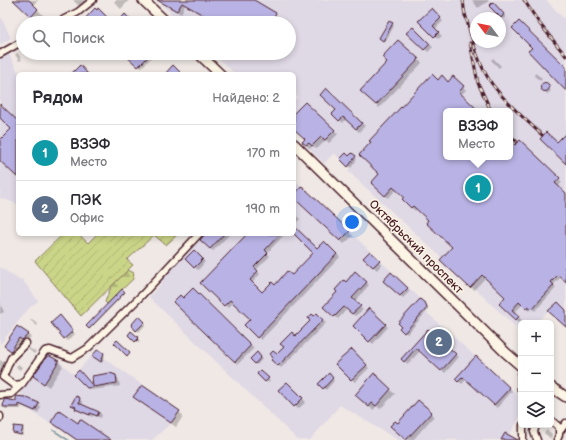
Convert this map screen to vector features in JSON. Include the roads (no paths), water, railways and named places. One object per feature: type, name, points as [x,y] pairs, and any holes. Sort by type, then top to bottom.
[{"type":"main road","points":[[144,0],[160,16]]},
{"type":"main road","points":[[205,60],[218,72]]},
{"type":"main road","name":"Октябрьский проспект","points":[[296,146],[518,363]]},
{"type":"main road","points":[[554,389],[566,397]]},
{"type":"street","points":[[70,16],[93,0]]},
{"type":"street","points":[[0,54],[16,45]]},
{"type":"street","points":[[0,395],[11,394],[22,384],[45,351],[50,350],[72,358],[88,348],[142,295],[197,236]]},
{"type":"street","points":[[22,384],[14,385],[3,377],[11,358],[26,343]]},
{"type":"street","points":[[554,422],[560,431]]},
{"type":"street","points":[[557,440],[560,431],[566,423]]},
{"type":"street","points":[[523,428],[523,440]]},
{"type":"street","points":[[535,428],[534,432],[537,440]]},
{"type":"waterway","points":[[53,430],[68,440]]},
{"type":"railway","points":[[463,0],[465,16]]},
{"type":"railway","points":[[524,0],[539,23],[566,56]]},
{"type":"railway","points":[[464,10],[475,48],[487,76],[503,98],[542,135]]},
{"type":"railway","points":[[471,48],[478,83],[490,108]]},
{"type":"railway","points":[[513,138],[517,142]]},
{"type":"place","name":"ВЗЭФ","points":[[478,188]]},
{"type":"place","name":"ПЭК","points":[[439,342]]}]
